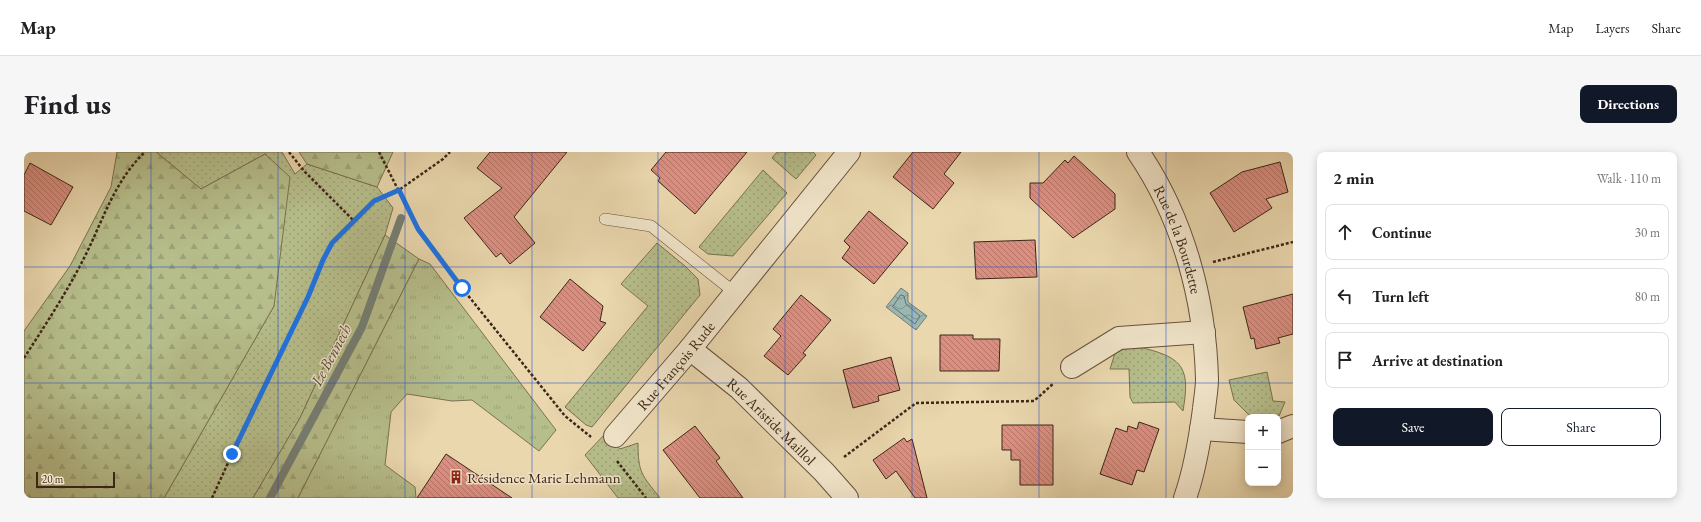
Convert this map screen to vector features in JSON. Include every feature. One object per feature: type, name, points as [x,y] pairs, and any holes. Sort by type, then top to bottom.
[{"type":"street","name":"Rue François Rude","points":[[614,447],[734,292],[849,152]]},
{"type":"street","name":"Rue de la Bourdette","points":[[1138,152],[1148,166],[1170,209],[1191,266],[1204,332],[1207,380],[1201,429],[1190,485],[1185,498]]},
{"type":"street","points":[[1072,367],[1119,338],[1204,332]]},
{"type":"street","name":"Rue Aristide Maillol","points":[[690,349],[740,388],[824,472],[847,498]]},
{"type":"street","points":[[1281,431],[1293,426]]},
{"type":"street","points":[[1201,429],[1245,432]]},
{"type":"lane","points":[[605,219],[651,226],[734,292]]},
{"type":"path","points":[[24,358],[82,262],[117,188],[132,164],[145,152]]},
{"type":"path","points":[[289,152],[304,171],[354,222]]},
{"type":"path","points":[[379,152],[418,229],[462,288],[565,416],[594,439]]},
{"type":"path","points":[[212,498],[254,406],[308,297],[323,260],[332,243],[374,201],[399,190],[443,159],[450,152]]},
{"type":"path","points":[[1191,266],[1293,242]]},
{"type":"path","points":[[824,472],[916,403],[1034,401]]},
{"type":"path","points":[[614,447],[646,498]]},
{"type":"green space","points":[[117,152],[156,152],[201,189],[265,154],[290,177],[274,306],[164,498],[24,498],[24,331],[70,266],[111,187]]},
{"type":"green space","points":[[156,152],[282,152],[295,174],[307,164],[377,187],[393,208],[385,235],[300,418],[253,498],[164,498],[274,306],[265,154],[201,189]]},
{"type":"green space","points":[[299,152],[393,152],[377,187],[307,164]]},
{"type":"green space","points":[[777,152],[813,152],[816,155],[796,179],[772,158]]},
{"type":"green space","points":[[763,170],[787,193],[733,256],[708,254],[699,247]]},
{"type":"green space","points":[[385,235],[419,259],[298,498],[253,498],[300,418]]},
{"type":"green space","points":[[657,243],[698,279],[700,295],[592,427],[586,425],[565,407],[648,306],[621,284]]},
{"type":"green space","points":[[419,259],[430,264],[556,430],[539,451],[472,400],[452,401],[407,394],[391,412],[385,465],[415,487],[416,498],[298,498]]},
{"type":"green space","points":[[1143,348],[1168,356],[1181,368],[1186,385],[1183,411],[1175,402],[1133,403],[1130,397],[1129,369],[1110,369],[1115,353],[1124,349]]},
{"type":"green space","points":[[1267,372],[1273,401],[1285,402],[1280,414],[1248,414],[1234,400],[1229,380]]},
{"type":"green space","points":[[606,433],[620,449],[638,443],[639,461],[642,473],[660,498],[618,498],[585,455]]},
{"type":"water","points":[[901,288],[908,293],[908,302],[927,316],[916,330],[886,307]]},
{"type":"building","points":[[490,152],[567,152],[514,217],[535,243],[510,264],[501,253],[496,257],[464,218],[502,188],[477,168]]},
{"type":"building","points":[[666,152],[747,152],[695,214],[658,181],[660,178],[651,170]]},
{"type":"building","points":[[913,152],[961,152],[944,174],[954,183],[933,209],[893,177]]},
{"type":"building","points":[[1074,156],[1115,194],[1115,209],[1073,238],[1030,198],[1030,183],[1043,183],[1065,160],[1068,163]]},
{"type":"building","points":[[1280,162],[1288,192],[1266,199],[1272,208],[1234,232],[1210,193],[1242,172]]},
{"type":"building","points":[[30,163],[73,187],[51,225],[24,211],[24,175]]},
{"type":"building","points":[[869,211],[908,243],[874,284],[842,258],[850,247],[844,241]]},
{"type":"building","points":[[1035,240],[1037,277],[976,279],[974,242]]},
{"type":"building","points":[[570,279],[603,306],[600,321],[606,323],[583,351],[540,317]]},
{"type":"building","points":[[1293,294],[1293,334],[1278,338],[1280,343],[1256,349],[1254,338],[1251,339],[1243,307]]},
{"type":"building","points":[[801,295],[831,320],[803,353],[806,355],[788,375],[764,356],[781,336],[773,329]]},
{"type":"building","points":[[940,335],[973,335],[973,339],[1000,339],[999,371],[940,371]]},
{"type":"building","points":[[891,357],[900,390],[878,396],[879,401],[853,408],[843,370]]},
{"type":"building","points":[[1139,422],[1159,429],[1144,472],[1137,470],[1132,485],[1100,474],[1116,428],[1127,432],[1128,426],[1137,429]]},
{"type":"building","points":[[1002,425],[1053,425],[1053,485],[1020,485],[1020,460],[1011,460],[1011,450],[1002,450]]},
{"type":"building","points":[[695,426],[720,458],[716,461],[743,498],[700,498],[663,450]]},
{"type":"building","points":[[904,438],[907,442],[912,439],[927,498],[915,498],[896,471],[886,479],[873,460]]},
{"type":"building","name":"Résidence Marie Lehmann","points":[[446,454],[512,498],[417,498]]},
{"type":"waterway","name":"Le Bennech","points":[[270,498],[362,327],[401,218]]},
{"type":"place","name":"Résidence Marie Lehmann","points":[[456,477]]},
{"type":"route","points":[[232,454],[308,297],[323,260],[332,243],[374,201],[399,190],[418,229],[462,288]]}]
